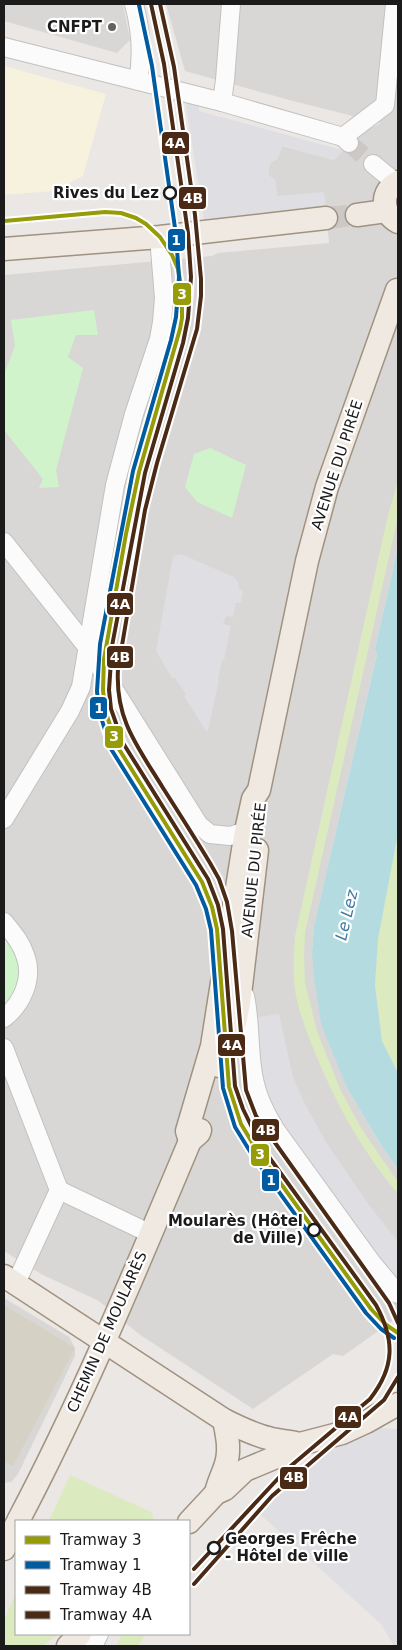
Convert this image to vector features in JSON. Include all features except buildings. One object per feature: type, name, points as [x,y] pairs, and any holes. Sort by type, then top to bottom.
[{"type":"main road","points":[[357,215],[392,217],[385,198],[387,192],[397,182]]},
{"type":"main road","points":[[4,249],[159,237],[326,218]]},
{"type":"main road","name":"AVENUE DU PIRÉE","points":[[227,944],[246,831],[253,799],[259,790],[307,561],[327,487],[397,290]]},
{"type":"main road","name":"AVENUE DU PIRÉE","points":[[241,984],[262,799],[259,790]]},
{"type":"main road","name":"CHEMIN DE MOULARÈS","points":[[190,1141],[187,1131],[212,1046],[227,944]]},
{"type":"main road","name":"CHEMIN DE MOULARÈS","points":[[18,1520],[105,1342],[190,1141],[200,1133],[215,1078],[235,1023],[241,984]]},
{"type":"main road","points":[[10,1279],[132,1361],[232,1424],[270,1439],[288,1440],[300,1444]]},
{"type":"main road","points":[[190,1521],[216,1493],[224,1489],[245,1470],[288,1452],[300,1444],[342,1433],[398,1404]]},
{"type":"main road","points":[[216,1493],[218,1483],[226,1466],[232,1424]]},
{"type":"main road","points":[[4,1566],[7,1558],[7,1540]]},
{"type":"main road","points":[[68,1646],[79,1635]]},
{"type":"street","points":[[134,4],[141,37],[138,81]]},
{"type":"street","points":[[222,102],[232,4]]},
{"type":"street","points":[[4,47],[222,102],[346,140],[384,105],[395,4]]},
{"type":"street","points":[[373,164],[397,182]]},
{"type":"street","points":[[4,819],[70,710],[81,687],[115,485],[134,414],[159,339],[162,322],[164,298],[159,237]]},
{"type":"street","points":[[4,544],[88,648],[199,825],[210,834],[230,836],[246,831]]},
{"type":"street","points":[[4,922],[18,940],[26,955],[28,969],[27,980],[20,1000],[4,1018]]},
{"type":"street","name":"AVENUE DU PIRÉE","points":[[241,984],[246,998],[255,1083],[259,1098],[266,1112],[275,1129],[372,1263],[398,1294]]},
{"type":"street","points":[[4,1048],[59,1190],[151,1234]]},
{"type":"street","points":[[10,1279],[59,1190]]},
{"type":"shaded area","points":[[4,4],[123,4],[130,40],[117,53],[4,21]]},
{"type":"shaded area","points":[[166,4],[398,4],[398,547],[375,649],[377,653],[314,926],[312,952],[347,1088],[381,1145],[398,1169],[398,1317],[343,1356],[333,1354],[253,1409],[139,1334],[99,1301],[41,1274],[4,1251],[4,275],[329,243],[325,201],[277,196],[275,180],[269,176],[268,169],[271,162],[277,159],[282,146],[334,160],[354,138],[381,123],[185,71]]},
{"type":"shaded area","points":[[4,66],[106,94],[83,176],[54,191],[4,195]]},
{"type":"shaded area","points":[[188,102],[199,105],[199,111],[342,150],[334,160],[283,146],[277,159],[271,162],[268,168],[269,176],[275,180],[277,196],[324,192],[326,206],[204,219],[186,106]]},
{"type":"shaded area","points":[[181,554],[234,577],[238,582],[239,588],[243,591],[241,603],[236,603],[233,617],[226,616],[223,624],[231,626],[208,730],[206,731],[184,696],[186,694],[175,678],[172,678],[156,651],[173,556]]},
{"type":"shaded area","points":[[279,1014],[293,1077],[304,1102],[326,1142],[369,1205],[398,1242],[398,1284],[278,1124],[264,1095],[257,1039],[258,1017]]},
{"type":"shaded area","points":[[4,1298],[69,1337],[75,1348],[75,1356],[18,1474],[11,1482],[4,1483]]},
{"type":"shaded area","points":[[4,1305],[75,1348],[13,1466],[4,1462]]},
{"type":"shaded area","points":[[377,1428],[398,1429],[398,1646],[394,1646],[381,1624],[259,1513],[301,1470],[328,1447]]},
{"type":"green space","points":[[94,310],[98,335],[76,335],[68,357],[83,368],[56,470],[59,487],[39,488],[43,479],[4,430],[4,375],[15,346],[11,320]]},
{"type":"green space","points":[[210,448],[246,465],[232,518],[197,502],[185,487],[194,454]]},
{"type":"green space","points":[[398,481],[398,516],[305,933],[304,956],[305,983],[317,1031],[340,1089],[361,1128],[398,1182],[398,1194],[360,1141],[329,1085],[301,1014],[295,990],[294,971],[295,936],[388,515]]},
{"type":"green space","points":[[398,833],[398,1073],[382,1041],[375,985],[377,939]]},
{"type":"green space","points":[[4,934],[16,953],[19,962],[20,980],[12,998],[4,1008]]},
{"type":"green space","points":[[70,1475],[151,1512],[153,1516],[153,1520],[49,1520]]},
{"type":"green space","points":[[15,1595],[15,1635],[57,1635],[42,1646],[4,1646],[4,1620]]},
{"type":"green space","points":[[122,1635],[145,1635],[138,1646],[116,1646]]},
{"type":"water","name":"Le Lez","points":[[398,547],[398,833],[378,939],[375,985],[382,1041],[398,1073],[398,1169],[381,1145],[347,1088],[321,1024],[312,952],[314,926],[377,654],[375,649]]},
{"type":"tunnel","points":[[349,143],[373,164]]},
{"type":"tunnel","points":[[326,218],[357,215]]},
{"type":"tram line","name":"4A","points":[[151,4],[164,64],[188,233],[191,277],[188,318],[183,343],[145,473],[112,646],[109,690],[111,709],[123,743],[208,879],[218,905],[223,929],[235,1086],[243,1109],[261,1146],[376,1305],[387,1330],[390,1353],[384,1376],[370,1399],[286,1470],[194,1569]]},
{"type":"tram line","name":"4B","points":[[160,4],[174,67],[195,215],[201,296],[197,329],[145,510],[118,669],[120,703],[124,718],[137,746],[210,863],[219,879],[227,902],[232,931],[246,1090],[256,1116],[389,1303],[398,1323]]},
{"type":"tram line","name":"1","points":[[139,5],[152,66],[176,235],[179,277],[176,317],[133,471],[100,644],[97,691],[99,711],[111,749],[196,885],[206,909],[211,930],[223,1088],[235,1127],[251,1153],[366,1313],[381,1329],[394,1338]]},
{"type":"tram line","name":"3","points":[[4,221],[105,212],[121,213],[146,224],[160,237],[172,255],[178,269],[182,290],[182,318],[139,472],[126,534],[104,659],[103,690],[105,710],[117,746],[202,882],[212,907],[217,929],[229,1087],[241,1124],[256,1149],[371,1309],[385,1324],[398,1333]]},
{"type":"tram line","name":"4B","points":[[194,1584],[272,1496],[384,1400],[398,1377]]},
{"type":"place","name":"CNFPT","points":[[112,27]]},
{"type":"place","name":"Rives du Lez","points":[[170,193]]},
{"type":"place","name":"Moularès (Hôtel de Ville)","points":[[314,1230]]},
{"type":"place","name":"Georges Frêche - Hôtel de ville","points":[[214,1548]]}]
